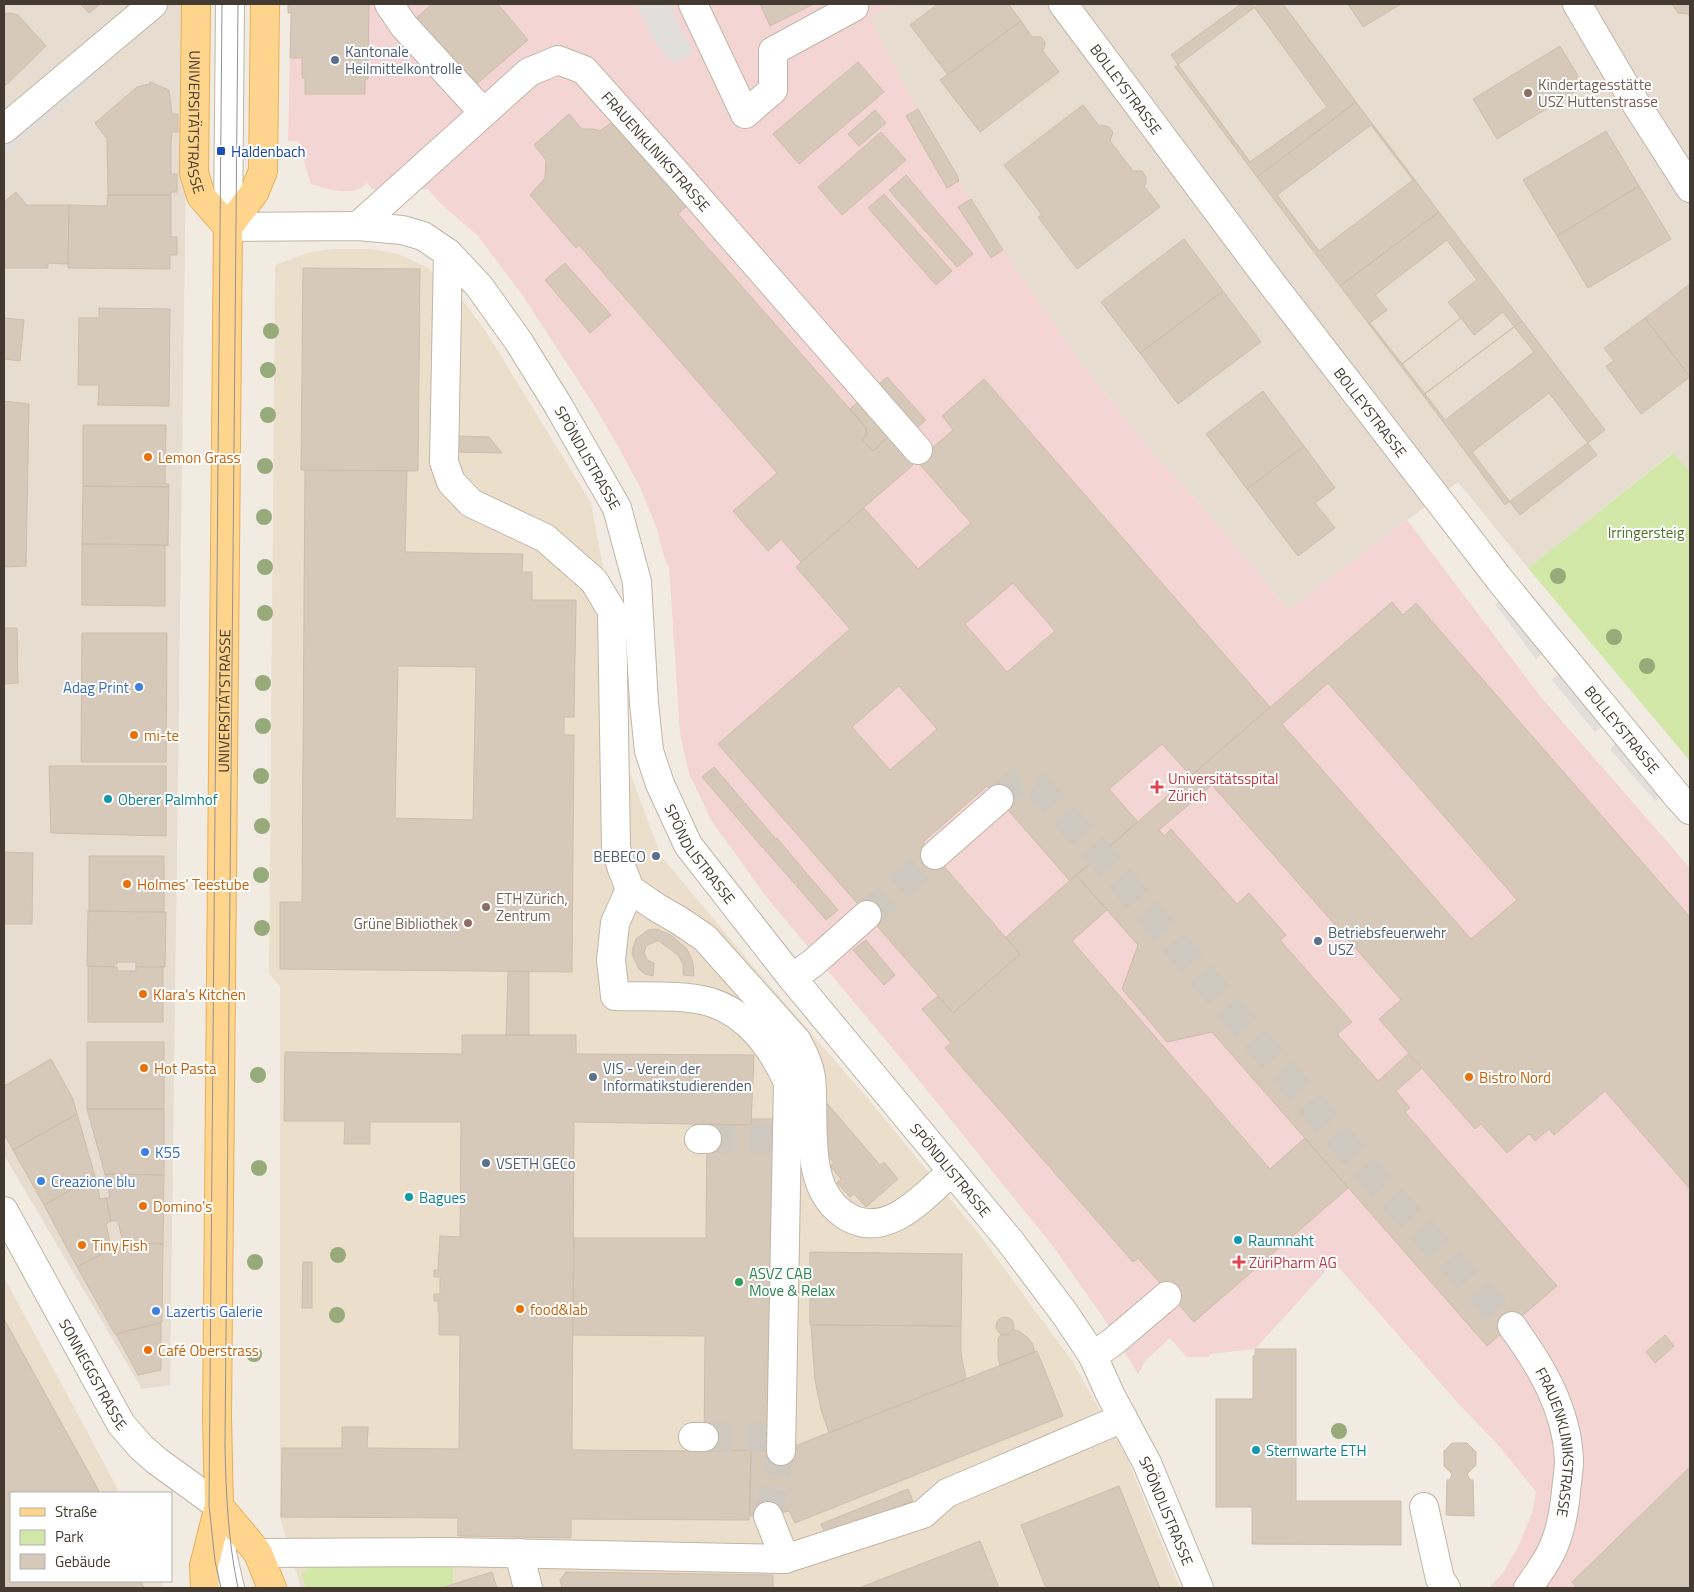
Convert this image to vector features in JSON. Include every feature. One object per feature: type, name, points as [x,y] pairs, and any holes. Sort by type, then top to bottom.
[{"type":"main road","name":"UNIVERSITÄTSTRASSE","points":[[196,4],[194,173],[201,196],[228,227],[217,1417],[219,1506],[204,1566],[205,1588]]},
{"type":"main road","points":[[228,227],[254,193],[263,171],[265,4]]},
{"type":"main road","points":[[219,1506],[258,1553],[272,1588]]},
{"type":"street","points":[[4,129],[153,4]]},
{"type":"street","points":[[228,227],[230,4]]},
{"type":"street","points":[[389,4],[404,26],[483,112]]},
{"type":"street","points":[[693,4],[745,114],[774,90],[774,51],[854,7]]},
{"type":"street","name":"BOLLEYSTRASSE","points":[[1063,4],[1263,272],[1500,580],[1678,798],[1690,810]]},
{"type":"street","points":[[1576,4],[1631,96],[1690,188]]},
{"type":"street","name":"FRAUENKLINIKSTRASSE","points":[[358,226],[529,72],[558,60],[584,70],[685,182],[918,450]]},
{"type":"street","name":"SPÖNDLISTRASSE","points":[[228,227],[358,226],[402,230],[423,236],[448,253],[478,286],[519,342],[558,405],[617,508],[638,582],[644,703],[649,751],[660,784],[688,845],[792,978],[926,1138],[943,1179],[1010,1242],[1065,1314],[1093,1356],[1116,1406],[1147,1462],[1199,1588]]},
{"type":"street","points":[[448,253],[444,462],[451,482],[471,503],[545,538],[594,581],[612,612],[616,847],[630,889],[705,938],[797,1041],[806,1059],[810,1076],[815,1164],[819,1182],[827,1199],[839,1212],[851,1219],[869,1223],[886,1221],[898,1216],[912,1206],[943,1179]]},
{"type":"street","points":[[935,855],[999,799]]},
{"type":"street","points":[[630,889],[614,923],[612,960],[614,996],[678,998],[710,1002],[732,1012],[756,1031],[776,1056],[788,1082],[781,1139],[778,1442]]},
{"type":"street","points":[[792,978],[817,960],[867,915]]},
{"type":"street","points":[[710,1002],[715,972]]},
{"type":"street","name":"SONNEGGSTRASSE","points":[[4,1211],[122,1424],[141,1447],[157,1461],[219,1506]]},
{"type":"street","points":[[1093,1356],[1114,1341],[1167,1296]]},
{"type":"street","name":"FRAUENKLINIKSTRASSE","points":[[1512,1326],[1532,1354],[1554,1394],[1564,1422],[1569,1460],[1565,1509],[1560,1529],[1549,1556],[1528,1588]]},
{"type":"street","points":[[258,1553],[519,1553],[785,1559],[923,1514],[946,1493],[1116,1406]]},
{"type":"street","name":"UNIVERSITÄTSTRASSE","points":[[219,1506],[222,1553],[230,1588]]},
{"type":"street","points":[[1424,1507],[1440,1578],[1446,1588]]},
{"type":"street","points":[[768,1516],[785,1559]]},
{"type":"street","points":[[519,1553],[528,1588]]},
{"type":"shaded area","points":[[4,4],[188,4],[170,1385],[142,1389],[4,1155]]},
{"type":"shaded area","name":"Universitätsspital Zürich","points":[[288,4],[890,4],[870,18],[899,75],[959,181],[1003,250],[1079,360],[1150,450],[1207,512],[1288,610],[1407,520],[1540,696],[1690,868],[1690,1588],[1489,1588],[1503,1573],[1519,1545],[1532,1513],[1536,1492],[1499,1446],[1458,1403],[1334,1262],[1255,1349],[1210,1354],[1209,1357],[1187,1357],[1170,1338],[1145,1361],[1138,1374],[1103,1317],[1052,1245],[913,1073],[768,899],[711,820],[689,773],[680,733],[669,566],[666,563],[657,529],[640,487],[619,448],[594,405],[523,296],[478,236],[439,202],[428,189],[373,189],[367,183],[353,191],[342,191],[311,184],[298,141],[288,141],[291,14],[288,13]]},
{"type":"shaded area","points":[[636,4],[669,4],[693,53],[673,63],[656,43]]},
{"type":"shaded area","points":[[890,4],[1690,4],[1690,472],[1672,453],[1528,568],[1458,482],[1288,610],[1207,512],[1150,450],[1079,360],[1003,250],[959,181],[899,75],[870,18]]},
{"type":"shaded area","points":[[87,69],[95,77],[4,156],[4,141]]},
{"type":"shaded area","name":"ETH Zürich, Zentrum","points":[[333,249],[371,249],[398,254],[427,267],[460,297],[485,330],[591,503],[610,606],[624,757],[661,856],[869,1100],[979,1234],[1072,1361],[1127,1458],[1180,1588],[301,1588],[280,1518],[280,986],[269,974],[275,265],[310,252]]},
{"type":"shaded area","points":[[1505,597],[1546,651],[1536,659],[1495,604]]},
{"type":"shaded area","points":[[1562,672],[1606,724],[1595,732],[1552,680]]},
{"type":"shaded area","points":[[1620,740],[1665,792],[1655,801],[1610,749]]},
{"type":"shaded area","points":[[4,1277],[119,1492],[10,1492],[10,1582],[161,1582],[163,1588],[4,1588]]},
{"type":"green space","name":"Irringersteig","points":[[1673,453],[1690,472],[1690,761],[1528,568]]},
{"type":"green space","points":[[307,1566],[453,1566],[453,1584],[439,1588],[306,1588],[301,1573],[307,1571]]},
{"type":"building","points":[[80,4],[100,4],[89,13]]},
{"type":"building","name":"Kantonale Heilmittelkontrolle","points":[[288,4],[369,4],[368,79],[365,79],[365,94],[305,94],[305,78],[302,78],[302,58],[290,58],[291,13],[288,13]]},
{"type":"building","points":[[432,4],[498,4],[528,40],[472,88],[414,20]]},
{"type":"building","points":[[760,4],[814,4],[770,26]]},
{"type":"building","points":[[938,4],[1011,4],[1009,5],[1021,21],[948,75],[910,25]]},
{"type":"building","points":[[1241,4],[1252,4],[1327,107],[1250,162],[1171,55]]},
{"type":"building","points":[[1259,4],[1283,4],[1356,102],[1257,177],[1175,67]]},
{"type":"building","points":[[1348,4],[1401,4],[1363,27]]},
{"type":"building","points":[[1672,4],[1690,4],[1690,18],[1688,14],[1678,13]]},
{"type":"building","points":[[4,14],[18,15],[46,46],[4,87]]},
{"type":"building","points":[[1021,21],[1032,37],[1041,37],[1045,42],[1044,49],[1042,50],[1059,72],[980,132],[940,80]]},
{"type":"building","name":"Kindertagesstätte USZ Huttenstrasse","points":[[1560,46],[1584,86],[1497,139],[1473,99]]},
{"type":"building","points":[[858,62],[884,92],[799,164],[773,134]]},
{"type":"building","points":[[150,82],[169,90],[172,114],[178,114],[178,132],[172,132],[171,143],[171,174],[177,174],[177,192],[171,192],[171,195],[108,195],[107,139],[95,123],[137,87],[149,84]]},
{"type":"building","points":[[1356,102],[1439,212],[1340,286],[1257,177]]},
{"type":"building","points":[[1083,105],[1100,127],[1101,125],[1109,127],[1113,132],[1110,141],[1133,171],[1142,171],[1146,177],[1146,184],[1144,186],[1160,207],[1077,269],[1038,217],[1042,215],[1004,165]]},
{"type":"building","points":[[918,109],[957,175],[959,181],[947,188],[906,116]]},
{"type":"building","points":[[875,110],[886,123],[859,146],[848,134]]},
{"type":"building","points":[[569,114],[582,129],[600,131],[619,117],[689,204],[678,214],[863,424],[867,434],[862,440],[873,451],[888,437],[913,465],[801,562],[781,539],[768,551],[733,511],[777,473],[579,245],[576,248],[530,195],[545,178],[546,160],[534,145]]},
{"type":"building","points":[[1371,125],[1413,180],[1319,251],[1277,195]]},
{"type":"building","points":[[1606,131],[1639,186],[1557,236],[1523,180]]},
{"type":"building","points":[[881,132],[906,160],[842,215],[818,187]]},
{"type":"building","points":[[906,175],[973,254],[957,267],[889,190]]},
{"type":"building","points":[[1639,186],[1671,239],[1588,288],[1557,236]]},
{"type":"building","points":[[16,192],[27,205],[69,205],[68,264],[48,263],[48,268],[4,268],[4,202]]},
{"type":"building","points":[[884,194],[952,271],[936,285],[868,208]]},
{"type":"building","points":[[108,195],[171,195],[171,237],[177,237],[177,255],[170,255],[170,269],[68,268],[69,205],[107,206]]},
{"type":"building","points":[[971,199],[1003,250],[991,258],[958,207]]},
{"type":"building","points":[[1439,212],[1522,321],[1423,395],[1340,286]]},
{"type":"building","points":[[1184,239],[1223,291],[1140,353],[1101,302]]},
{"type":"building","points":[[1447,240],[1477,280],[1448,302],[1461,318],[1402,364],[1370,323],[1387,310],[1375,295]]},
{"type":"building","points":[[565,263],[611,315],[590,333],[545,280]]},
{"type":"building","points":[[303,268],[420,269],[418,471],[301,470]]},
{"type":"building","points":[[1690,284],[1690,377],[1645,318]]},
{"type":"building","points":[[1223,291],[1261,342],[1178,404],[1140,353]]},
{"type":"building","points":[[99,308],[170,309],[169,406],[98,405],[99,385],[78,385],[79,318],[99,318]]},
{"type":"building","points":[[1503,312],[1534,352],[1445,420],[1402,364],[1461,318],[1474,335]]},
{"type":"building","points":[[4,318],[24,320],[20,361],[4,359]]},
{"type":"building","points":[[1645,318],[1690,377],[1641,414],[1606,366],[1614,361],[1604,348]]},
{"type":"building","points":[[1522,321],[1605,430],[1505,505],[1423,395]]},
{"type":"building","points":[[887,377],[926,420],[896,446],[888,437],[873,451],[862,440],[867,434],[866,428],[850,409]]},
{"type":"building","points":[[984,379],[1270,707],[1191,776],[1162,744],[1109,789],[1138,822],[1070,881],[987,786],[923,842],[1020,954],[953,1013],[718,744],[850,629],[796,567],[801,562],[864,508],[918,569],[971,523],[917,461],[953,430],[942,416]],"holes":[[[1013,583],[1055,631],[1007,672],[965,624]],[[899,686],[937,729],[890,770],[852,727]]]},
{"type":"building","points":[[1263,391],[1304,446],[1247,489],[1206,434]]},
{"type":"building","points":[[1549,393],[1597,455],[1520,515],[1472,452]]},
{"type":"building","points":[[4,401],[29,404],[26,566],[4,567]]},
{"type":"building","points":[[83,425],[166,425],[165,484],[169,484],[169,487],[83,486]]},
{"type":"building","points":[[456,436],[489,437],[502,453],[456,452]]},
{"type":"building","points":[[1304,446],[1335,488],[1315,503],[1335,528],[1298,556],[1247,489]]},
{"type":"building","points":[[305,470],[407,471],[405,552],[523,554],[522,572],[532,572],[532,600],[576,600],[574,717],[564,717],[564,735],[574,735],[572,972],[280,969],[280,902],[302,902]],"holes":[[[398,666],[476,667],[473,820],[395,818]]]},
{"type":"building","points":[[83,486],[169,487],[168,545],[82,544]]},
{"type":"building","points":[[82,544],[168,545],[165,546],[165,606],[82,605]]},
{"type":"building","points":[[1392,602],[1403,615],[1416,603],[1690,917],[1690,1189],[1605,1091],[1554,1135],[1549,1129],[1535,1141],[1529,1134],[1507,1153],[1481,1124],[1475,1129],[1379,1019],[1401,1000],[1212,785],[1159,830],[1164,836],[1171,829],[1237,904],[1249,893],[1286,935],[1280,940],[1352,1022],[1337,1034],[1378,1081],[1408,1054],[1421,1069],[1396,1091],[1410,1108],[1405,1112],[1557,1286],[1487,1346],[1212,1032],[1167,1042],[1122,989],[1138,945],[1076,875]],"holes":[[[1328,683],[1517,900],[1471,939],[1282,724]]]},
{"type":"building","points":[[4,628],[17,628],[18,683],[4,684]]},
{"type":"building","points":[[82,633],[167,633],[166,762],[81,762]]},
{"type":"building","name":"Oberer Palmhof","points":[[49,766],[166,766],[166,836],[51,833]]},
{"type":"building","points":[[714,767],[744,802],[732,812],[702,777]]},
{"type":"building","points":[[745,803],[775,838],[763,848],[733,813]]},
{"type":"building","points":[[777,838],[807,874],[795,884],[764,849]]},
{"type":"building","points":[[4,852],[33,853],[32,924],[4,924]]},
{"type":"building","points":[[89,856],[164,856],[164,912],[89,911]]},
{"type":"building","points":[[808,875],[838,910],[826,920],[796,885]]},
{"type":"building","points":[[1076,875],[1107,910],[1072,941],[1270,1169],[1305,1138],[1348,1188],[1194,1322],[1138,1258],[1133,1262],[945,1048],[951,1043],[922,1009],[938,996],[953,1013],[1020,954],[1006,937]]},
{"type":"building","points":[[88,911],[166,912],[165,967],[136,967],[136,962],[117,962],[117,964],[114,964],[114,967],[87,966]]},
{"type":"building","points":[[656,929],[671,935],[687,949],[693,962],[694,976],[683,975],[683,964],[678,955],[659,941],[646,946],[644,953],[647,960],[654,963],[653,976],[645,974],[639,969],[632,954],[636,939],[648,930]]},
{"type":"building","points":[[866,940],[895,975],[884,985],[853,950]]},
{"type":"building","points":[[88,966],[117,967],[117,971],[136,971],[136,967],[163,967],[163,1022],[88,1022]]},
{"type":"building","points":[[508,971],[529,972],[529,1035],[506,1035]]},
{"type":"building","points":[[462,1035],[576,1035],[576,1054],[754,1055],[751,1125],[574,1122],[572,1450],[751,1450],[749,1520],[571,1519],[571,1538],[458,1536],[458,1518],[281,1517],[282,1448],[342,1448],[342,1427],[368,1427],[367,1448],[459,1449],[460,1335],[439,1335],[438,1301],[434,1301],[434,1294],[440,1294],[440,1277],[434,1277],[434,1270],[438,1270],[440,1236],[460,1237],[461,1122],[370,1122],[370,1144],[344,1144],[345,1121],[284,1121],[285,1052],[462,1054]]},
{"type":"building","points":[[87,1042],[164,1042],[164,1109],[87,1109]]},
{"type":"building","points":[[51,1059],[73,1099],[77,1114],[13,1150],[4,1134],[4,1086]]},
{"type":"building","points":[[825,1101],[880,1165],[884,1162],[898,1179],[866,1207],[854,1194],[850,1197],[837,1183],[841,1179],[830,1166],[834,1163],[822,1150],[827,1146],[816,1132],[829,1120],[818,1107]]},
{"type":"building","points":[[87,1109],[164,1109],[164,1175],[105,1174]]},
{"type":"building","points":[[77,1114],[95,1176],[44,1205],[13,1150]]},
{"type":"building","points":[[752,1119],[774,1119],[772,1450],[704,1451],[705,1336],[573,1335],[574,1238],[706,1238],[707,1124],[751,1125]]},
{"type":"building","points":[[105,1174],[164,1175],[163,1244],[123,1243],[118,1221],[111,1221],[106,1198],[110,1197]]},
{"type":"building","points":[[95,1176],[100,1199],[106,1198],[111,1221],[106,1224],[111,1249],[77,1267],[44,1205]]},
{"type":"building","points":[[123,1243],[163,1244],[162,1322],[115,1334],[77,1267],[111,1249],[111,1247]]},
{"type":"building","points":[[810,1252],[962,1254],[961,1326],[810,1325]]},
{"type":"building","points":[[303,1262],[312,1262],[312,1308],[302,1308]]},
{"type":"building","points":[[1005,1317],[1011,1320],[1014,1326],[1011,1332],[1005,1335],[999,1332],[996,1326],[999,1320]]},
{"type":"building","points":[[4,1319],[99,1492],[10,1492],[10,1582],[141,1582],[144,1588],[4,1588]]},
{"type":"building","points":[[161,1323],[161,1370],[138,1375],[116,1334]]},
{"type":"building","points":[[811,1325],[961,1326],[961,1354],[966,1379],[829,1433],[815,1381]]},
{"type":"building","points":[[1013,1329],[1027,1337],[1032,1343],[1035,1352],[1000,1366],[998,1340],[1001,1334],[1008,1334]]},
{"type":"building","points":[[1665,1335],[1674,1346],[1655,1363],[1646,1352]]},
{"type":"building","name":"Sternwarte ETH","points":[[1255,1349],[1296,1349],[1296,1501],[1401,1501],[1401,1545],[1252,1544],[1252,1507],[1216,1507],[1216,1399],[1253,1399],[1253,1356],[1255,1356]]},
{"type":"building","points":[[1037,1351],[1063,1416],[795,1523],[789,1511],[768,1516],[750,1516],[751,1450],[772,1450],[772,1455]]},
{"type":"building","points":[[1452,1443],[1467,1443],[1476,1452],[1476,1465],[1467,1474],[1470,1480],[1473,1480],[1474,1516],[1446,1515],[1447,1480],[1450,1480],[1452,1474],[1444,1466],[1444,1451]]},
{"type":"building","points":[[1690,1467],[1690,1588],[1577,1588],[1572,1582]]},
{"type":"building","points":[[1119,1486],[1160,1588],[1046,1588],[1021,1525]]},
{"type":"building","points":[[908,1489],[913,1501],[826,1536],[821,1524]]},
{"type":"building","points":[[980,1541],[999,1588],[859,1588]]},
{"type":"building","points":[[492,1572],[497,1588],[441,1588]]},
{"type":"building","points":[[566,1572],[773,1575],[773,1588],[562,1588],[560,1580]]},
{"type":"tunnel","points":[[999,799],[1014,785],[1027,782],[1039,788],[1100,855],[1374,1179],[1512,1326]]},
{"type":"tunnel","points":[[867,915],[935,855]]},
{"type":"tunnel","points":[[707,1139],[774,1139]]},
{"type":"tunnel","points":[[704,1437],[772,1437]]},
{"type":"tunnel","points":[[768,1516],[781,1451]]},
{"type":"tram line","points":[[221,1588],[215,1561],[209,1505],[222,4]]},
{"type":"tram line","points":[[238,4],[225,1445],[228,1517],[238,1588]]},
{"type":"place","name":"Kantonale Heilmittelkontrolle","points":[[335,60]]},
{"type":"place","name":"Kindertagesstätte USZ Huttenstrasse","points":[[1528,93]]},
{"type":"place","name":"Haldenbach","points":[[221,151]]},
{"type":"place","name":"Lemon Grass","points":[[148,457]]},
{"type":"place","name":"Adag Print","points":[[139,687]]},
{"type":"place","name":"mi-te","points":[[134,735]]},
{"type":"place","name":"Universitätsspital Zürich","points":[[1157,787]]},
{"type":"place","name":"Oberer Palmhof","points":[[108,799]]},
{"type":"place","name":"BEBECO","points":[[656,856]]},
{"type":"place","name":"Holmes' Teestube","points":[[127,884]]},
{"type":"place","name":"ETH Zürich, Zentrum","points":[[486,907]]},
{"type":"place","name":"Grüne Bibliothek","points":[[468,923]]},
{"type":"place","name":"Betriebsfeuerwehr USZ","points":[[1318,941]]},
{"type":"place","name":"Klara's Kitchen","points":[[143,994]]},
{"type":"place","name":"Hot Pasta","points":[[144,1068]]},
{"type":"place","name":"VIS - Verein der Informatikstudierenden","points":[[593,1077]]},
{"type":"place","name":"Bistro Nord","points":[[1469,1077]]},
{"type":"place","name":"K55","points":[[145,1152]]},
{"type":"place","name":"VSETH GECo","points":[[486,1163]]},
{"type":"place","name":"Creazione blu","points":[[41,1181]]},
{"type":"place","name":"Bagues","points":[[409,1197]]},
{"type":"place","name":"Domino's","points":[[143,1206]]},
{"type":"place","name":"Raumnaht","points":[[1238,1240]]},
{"type":"place","name":"Tiny Fish","points":[[82,1245]]},
{"type":"place","name":"ZüriPharm AG","points":[[1239,1262]]},
{"type":"place","name":"ASVZ CAB Move & Relax","points":[[739,1282]]},
{"type":"place","name":"food&lab","points":[[520,1309]]},
{"type":"place","name":"Lazertis Galerie","points":[[156,1311]]},
{"type":"place","name":"Café Oberstrass","points":[[148,1350]]},
{"type":"place","name":"Sternwarte ETH","points":[[1256,1450]]}]
